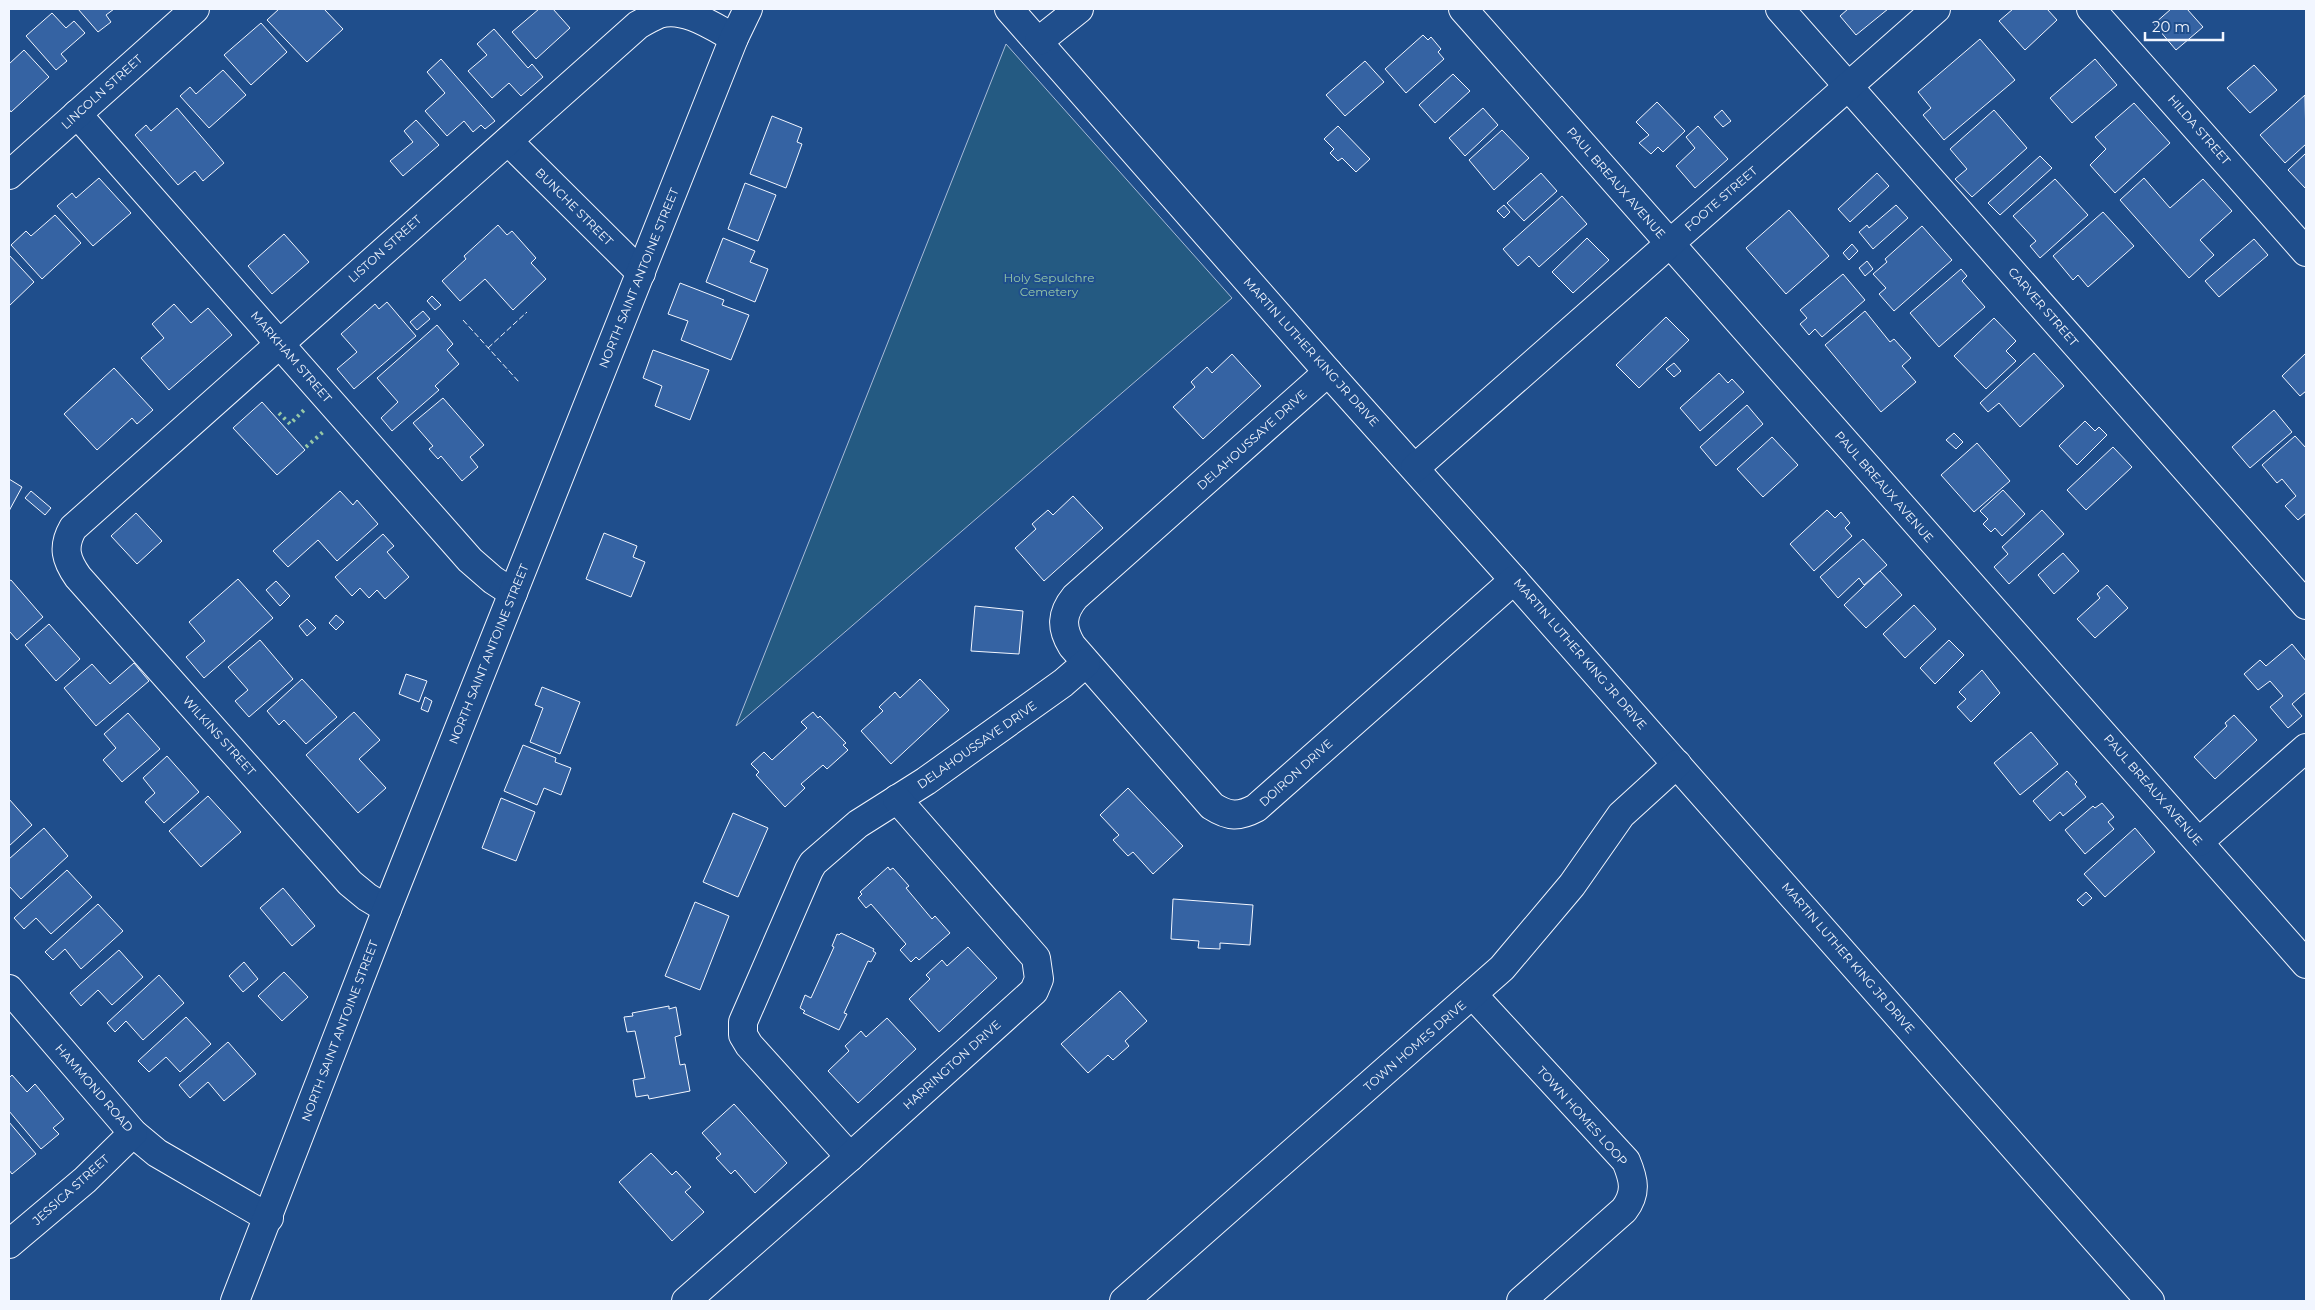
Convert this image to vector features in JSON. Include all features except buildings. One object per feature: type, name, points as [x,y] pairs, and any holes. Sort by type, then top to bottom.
[{"type":"street","name":"LINCOLN STREET","points":[[9,175],[195,9]]},
{"type":"street","name":"NORTH SAINT ANTOINE STREET","points":[[234,1301],[269,1218],[387,909],[734,38],[748,9]]},
{"type":"street","name":"MARTIN LUTHER KING JR DRIVE","points":[[1009,9],[2150,1301]]},
{"type":"street","points":[[1039,42],[1079,9]]},
{"type":"street","name":"PAUL BREAUX AVENUE","points":[[1463,9],[2306,964]]},
{"type":"street","name":"CARVER STREET","points":[[1780,9],[2306,605]]},
{"type":"street","name":"FOOTE STREET","points":[[1415,468],[1936,9]]},
{"type":"street","name":"HILDA STREET","points":[[2091,9],[2306,252]]},
{"type":"street","name":"LISTON STREET","points":[[65,551],[68,536],[74,528],[638,25],[659,14],[668,12],[686,15],[734,38]]},
{"type":"street","name":"MARKHAM STREET","points":[[77,114],[470,560],[493,580],[513,593]]},
{"type":"street","name":"BUNCHE STREET","points":[[508,141],[641,273]]},
{"type":"street","name":"DELAHOUSSAYE DRIVE","points":[[850,1157],[749,1045],[743,1035],[743,1022],[813,863],[858,824],[926,781],[1064,683],[1086,663],[1064,634],[1063,619],[1068,606],[1075,597],[1328,372]]},
{"type":"street","name":"WILKINS STREET","points":[[65,551],[69,564],[78,577],[350,884],[367,898],[387,909]]},
{"type":"street","name":"DOIRON DRIVE","points":[[1086,663],[1212,806],[1224,814],[1237,816],[1256,808],[1514,580]]},
{"type":"street","points":[[2199,842],[2306,748]]},
{"type":"street","name":"TOWN HOMES DRIVE","points":[[1124,1301],[1473,995],[1526,942],[1572,885],[1621,815],[1677,764]]},
{"type":"street","name":"HARRINGTON DRIVE","points":[[686,1301],[850,1157],[1034,991],[1040,978],[1036,958],[897,799]]},
{"type":"street","name":"HAMMOND ROAD","points":[[9,989],[133,1134],[157,1153],[269,1218]]},
{"type":"street","name":"TOWN HOMES LOOP","points":[[1473,995],[1626,1162],[1633,1178],[1631,1201],[1624,1210],[1521,1301]]},
{"type":"street","name":"JESSICA STREET","points":[[9,1244],[85,1180],[133,1134]]},
{"type":"green space","name":"Holy Sepulchre Cemetery","points":[[1006,44],[1232,298],[736,726]]},
{"type":"hedge","points":[[279,413],[290,424],[304,410]]},
{"type":"hedge","points":[[306,447],[323,432]]},
{"type":"fence","points":[[488,348],[527,312]]},
{"type":"fence","points":[[463,320],[519,382]]}]
